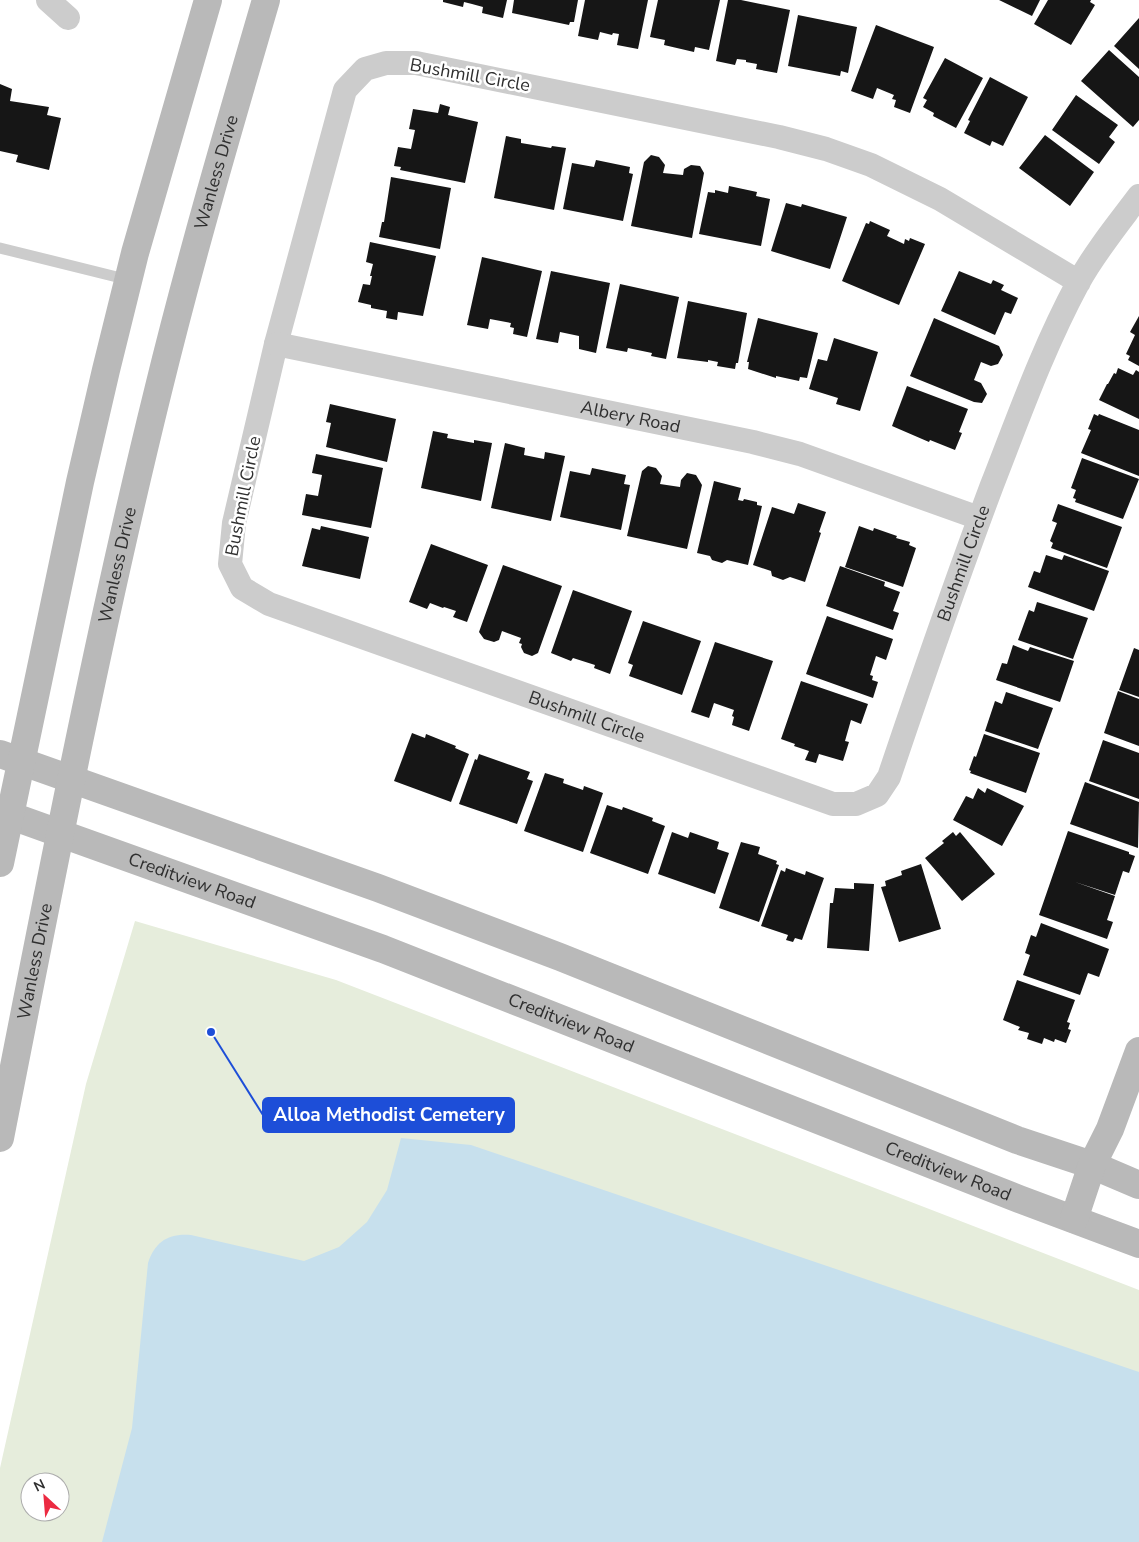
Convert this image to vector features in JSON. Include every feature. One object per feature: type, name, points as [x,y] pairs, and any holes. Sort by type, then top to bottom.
[{"type":"main road","points":[[0,863],[10,758],[130,280],[135,253],[208,0]]},
{"type":"main road","name":"Wanless Drive","points":[[0,1138],[72,780],[130,506],[193,257],[266,0]]},
{"type":"main road","points":[[10,758],[378,888],[560,957],[1017,1140],[1092,1165],[1139,1185]]},
{"type":"main road","name":"Creditview Road","points":[[5,813],[383,949],[1004,1194],[1139,1244]]},
{"type":"main road","points":[[1074,1219],[1092,1165],[1110,1129],[1139,1051]]},
{"type":"street","points":[[48,0],[68,18]]},
{"type":"street","name":"Bushmill Circle","points":[[1079,282],[940,199],[871,165],[826,149],[779,137],[416,62],[386,63],[365,69],[345,90],[276,344],[234,523],[230,564],[242,588],[269,604],[833,804],[856,804],[877,795],[889,777],[979,518],[1024,400],[1049,342],[1079,282],[1108,237],[1139,196]]},
{"type":"street","name":"Albery Road","points":[[276,344],[753,442],[800,454],[979,518]]},
{"type":"lane","points":[[0,248],[130,280]]},
{"type":"green space","points":[[135,921],[336,980],[1139,1290],[1139,1542],[0,1542],[0,1468],[86,1084]]},
{"type":"water","points":[[401,1138],[471,1145],[1139,1372],[1139,1542],[102,1542],[132,1428],[148,1263],[154,1249],[169,1237],[183,1235],[191,1235],[304,1261],[339,1247],[367,1222],[387,1190]]},
{"type":"building","points":[[443,0],[507,0],[503,18],[482,13],[483,7],[464,2],[463,7],[443,2]]},
{"type":"building","points":[[514,0],[578,0],[574,22],[570,22],[569,25],[512,13]]},
{"type":"building","points":[[585,0],[648,0],[638,49],[617,45],[619,34],[613,33],[612,35],[600,32],[598,40],[578,36]]},
{"type":"building","points":[[658,0],[720,0],[709,50],[695,47],[694,52],[664,45],[665,40],[650,37]]},
{"type":"building","points":[[728,0],[741,0],[790,10],[777,73],[756,69],[757,64],[746,62],[746,60],[737,59],[735,65],[716,61]]},
{"type":"building","points":[[999,0],[1040,0],[1032,16]]},
{"type":"building","points":[[1048,0],[1091,0],[1090,2],[1095,5],[1071,45],[1034,24]]},
{"type":"building","points":[[798,15],[857,27],[848,73],[841,71],[840,76],[788,66]]},
{"type":"building","points":[[1139,18],[1139,69],[1114,46]]},
{"type":"building","points":[[876,25],[934,47],[910,113],[894,107],[896,100],[892,99],[894,95],[877,88],[873,99],[851,91]]},
{"type":"building","points":[[1109,50],[1139,77],[1139,120],[1133,127],[1081,81]]},
{"type":"building","points":[[945,58],[983,78],[956,128],[933,116],[934,113],[923,107],[927,100],[923,98]]},
{"type":"building","points":[[990,77],[1028,97],[1003,146],[992,141],[990,146],[964,133],[970,121],[968,120]]},
{"type":"building","points":[[0,84],[12,89],[10,101],[49,107],[47,115],[61,118],[49,170],[16,162],[18,155],[0,151]]},
{"type":"building","points":[[1076,95],[1118,125],[1109,137],[1115,142],[1099,164],[1052,130]]},
{"type":"building","points":[[440,104],[450,107],[448,115],[478,122],[465,183],[400,170],[401,167],[394,166],[398,147],[411,149],[415,130],[409,129],[413,109],[438,113]]},
{"type":"building","points":[[1045,135],[1094,172],[1070,206],[1019,168]]},
{"type":"building","points":[[506,136],[521,139],[521,143],[551,148],[552,146],[566,148],[554,210],[494,198]]},
{"type":"building","points":[[651,155],[659,157],[665,165],[663,173],[683,175],[684,169],[691,165],[700,166],[704,173],[692,238],[631,226],[644,162]]},
{"type":"building","points":[[596,160],[630,167],[629,173],[633,174],[623,221],[563,209],[572,163],[594,167]]},
{"type":"building","points":[[391,177],[451,188],[440,249],[379,237],[382,222],[384,222]]},
{"type":"building","points":[[729,186],[757,192],[756,196],[770,199],[761,246],[699,234],[708,192],[715,193],[715,190],[728,193]]},
{"type":"building","points":[[786,203],[801,207],[802,204],[847,217],[830,269],[771,251]]},
{"type":"building","points":[[870,221],[890,230],[887,236],[904,244],[905,239],[909,241],[910,238],[925,244],[899,305],[842,281],[866,223],[869,224]]},
{"type":"building","points":[[370,242],[436,256],[423,316],[398,312],[397,320],[386,318],[387,311],[371,308],[371,305],[358,302],[363,284],[370,285],[372,276],[370,276],[373,264],[366,262]]},
{"type":"building","points":[[482,257],[542,271],[527,337],[513,334],[514,328],[510,327],[511,323],[490,319],[488,329],[467,325]]},
{"type":"building","points":[[551,271],[610,283],[596,353],[579,349],[579,336],[560,332],[558,343],[536,339]]},
{"type":"building","points":[[959,271],[991,284],[993,280],[1004,285],[1001,290],[1018,298],[1011,314],[1005,312],[995,335],[941,311]]},
{"type":"building","points":[[620,284],[679,297],[666,359],[651,356],[652,353],[628,348],[627,352],[606,348]]},
{"type":"building","points":[[688,301],[747,313],[738,363],[736,363],[735,369],[717,366],[718,362],[708,360],[708,362],[677,358]]},
{"type":"building","points":[[1139,316],[1139,366],[1128,360],[1130,356],[1126,354],[1135,335],[1130,332]]},
{"type":"building","points":[[758,318],[818,333],[807,378],[800,377],[799,381],[776,376],[776,378],[748,369],[749,362],[747,362]]},
{"type":"building","points":[[934,318],[999,346],[1003,355],[998,364],[991,366],[981,362],[974,380],[981,383],[987,394],[982,403],[974,402],[910,376]]},
{"type":"building","points":[[834,338],[878,352],[860,411],[836,404],[838,398],[809,389],[818,359],[827,361]]},
{"type":"building","points":[[1118,368],[1133,375],[1136,370],[1139,372],[1139,419],[1099,400]]},
{"type":"building","points":[[907,386],[968,409],[959,432],[962,433],[955,450],[930,440],[929,442],[892,426]]},
{"type":"building","points":[[330,404],[396,419],[387,462],[326,447],[331,423],[326,422]]},
{"type":"building","points":[[1094,414],[1098,416],[1099,414],[1139,430],[1139,476],[1081,453],[1091,430],[1088,429]]},
{"type":"building","points":[[433,431],[448,434],[447,438],[474,443],[474,440],[492,443],[481,501],[421,488]]},
{"type":"building","points":[[505,443],[525,448],[524,455],[544,459],[545,452],[565,456],[551,521],[491,508]]},
{"type":"building","points":[[316,454],[383,468],[371,528],[302,515],[306,494],[318,496],[322,475],[312,473]]},
{"type":"building","points":[[1082,458],[1139,479],[1123,519],[1075,502],[1076,499],[1073,498],[1076,490],[1071,488]]},
{"type":"building","points":[[648,466],[656,468],[662,476],[660,484],[680,487],[681,480],[687,473],[696,475],[702,485],[687,549],[627,536],[642,471]]},
{"type":"building","points":[[592,468],[626,475],[624,484],[630,485],[621,530],[560,517],[570,471],[590,475]]},
{"type":"building","points":[[714,481],[741,488],[738,500],[743,501],[744,499],[757,502],[757,505],[762,506],[748,565],[727,560],[722,563],[712,560],[710,556],[697,553]]},
{"type":"building","points":[[798,503],[826,512],[805,582],[790,577],[783,580],[772,576],[771,571],[753,565],[772,507],[794,514]]},
{"type":"building","points":[[1058,504],[1122,527],[1107,568],[1051,548],[1053,543],[1050,541],[1057,523],[1052,521]]},
{"type":"building","points":[[321,526],[369,537],[360,579],[302,566],[312,528],[320,530]]},
{"type":"building","points":[[859,526],[873,531],[874,528],[897,536],[896,538],[910,542],[909,545],[916,548],[903,587],[845,567]]},
{"type":"building","points":[[431,544],[488,565],[467,622],[453,617],[456,611],[430,603],[427,609],[409,602]]},
{"type":"building","points":[[1046,555],[1062,560],[1064,555],[1109,571],[1094,611],[1028,587],[1034,571],[1040,573]]},
{"type":"building","points":[[503,565],[562,586],[538,653],[532,656],[524,653],[521,647],[522,644],[519,643],[521,638],[502,631],[499,640],[494,642],[484,639],[479,632]]},
{"type":"building","points":[[840,566],[885,582],[884,586],[900,592],[893,611],[899,613],[893,630],[826,606]]},
{"type":"building","points":[[573,590],[632,611],[610,674],[594,668],[595,665],[573,658],[571,661],[551,653]]},
{"type":"building","points":[[1037,602],[1088,618],[1073,659],[1018,640],[1029,610],[1034,612]]},
{"type":"building","points":[[827,616],[893,639],[886,660],[876,656],[870,675],[873,676],[872,680],[878,682],[873,698],[806,674]]},
{"type":"building","points":[[643,621],[701,641],[682,695],[629,676],[633,665],[628,663]]},
{"type":"building","points":[[715,642],[773,661],[749,731],[732,725],[734,710],[714,703],[709,718],[691,712]]},
{"type":"building","points":[[1013,645],[1028,651],[1030,647],[1074,661],[1060,702],[996,680],[1002,663],[1007,664]]},
{"type":"building","points":[[1134,648],[1139,650],[1139,697],[1119,690]]},
{"type":"building","points":[[801,681],[868,704],[861,724],[851,720],[845,741],[849,742],[843,761],[819,754],[816,763],[805,760],[809,751],[781,739]]},
{"type":"building","points":[[1118,691],[1139,699],[1139,746],[1104,733]]},
{"type":"building","points":[[1006,692],[1053,708],[1038,749],[985,731],[995,701],[1002,704]]},
{"type":"building","points":[[412,733],[425,738],[426,734],[456,746],[455,748],[469,754],[451,802],[394,781]]},
{"type":"building","points":[[984,734],[1040,753],[1026,793],[970,773],[971,771],[969,770],[974,756],[976,757]]},
{"type":"building","points":[[1103,740],[1139,753],[1139,799],[1089,781]]},
{"type":"building","points":[[479,754],[530,772],[527,779],[533,781],[517,824],[459,804],[475,759],[477,760]]},
{"type":"building","points":[[545,773],[564,779],[563,783],[583,790],[584,786],[603,793],[583,852],[524,831]]},
{"type":"building","points":[[1085,782],[1139,802],[1138,848],[1070,824]]},
{"type":"building","points":[[978,788],[985,793],[987,788],[1024,806],[1002,846],[953,820],[966,796],[973,799]]},
{"type":"building","points":[[607,805],[622,810],[623,807],[653,818],[652,821],[665,826],[648,874],[590,853]]},
{"type":"building","points":[[1068,831],[1129,852],[1129,854],[1135,856],[1129,873],[1123,871],[1115,895],[1075,882],[1115,896],[1107,920],[1113,922],[1107,939],[1039,915]]},
{"type":"building","points":[[672,832],[688,838],[690,832],[719,842],[717,849],[729,853],[715,894],[658,874]]},
{"type":"building","points":[[953,832],[956,836],[960,832],[995,874],[962,901],[925,858],[944,843],[942,841]]},
{"type":"building","points":[[741,842],[760,847],[758,854],[777,861],[776,864],[779,865],[759,922],[719,908]]},
{"type":"building","points":[[921,864],[941,929],[899,942],[881,887],[886,886],[885,881],[902,875],[901,871]]},
{"type":"building","points":[[786,868],[805,875],[806,871],[824,878],[802,940],[795,938],[793,942],[786,940],[788,935],[761,926],[781,870],[785,872]]},
{"type":"building","points":[[854,883],[874,884],[869,951],[827,948],[830,903],[833,903],[835,888],[854,889]]},
{"type":"building","points":[[1041,923],[1109,949],[1099,977],[1088,973],[1080,995],[1023,975],[1030,955],[1025,953],[1031,935],[1036,937]]},
{"type":"building","points":[[1017,980],[1075,1000],[1067,1022],[1070,1023],[1068,1029],[1071,1030],[1066,1043],[1055,1039],[1054,1042],[1044,1038],[1042,1044],[1027,1039],[1029,1033],[1018,1030],[1020,1027],[1003,1020]]},
{"type":"place","name":"Alloa Methodist Cemetery","points":[[211,1032]]}]
